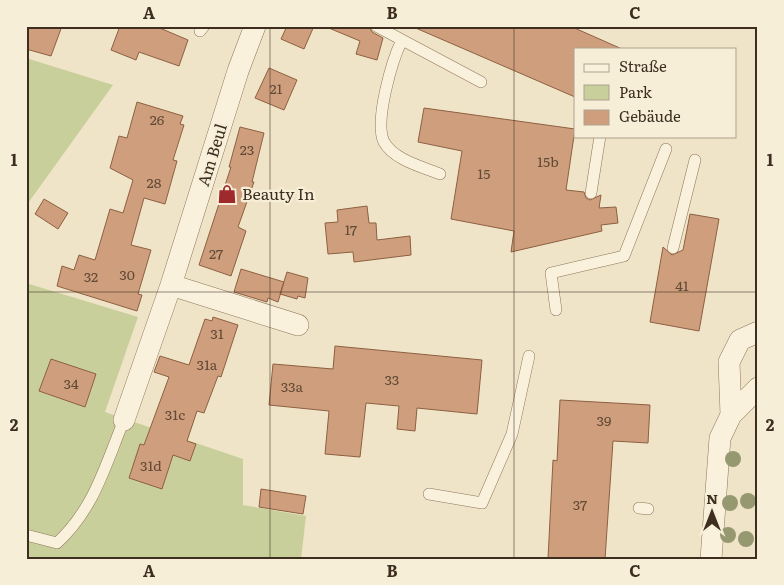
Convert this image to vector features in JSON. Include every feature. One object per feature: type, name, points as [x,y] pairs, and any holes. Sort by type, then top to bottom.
[{"type":"street","name":"Am Beul","points":[[124,420],[171,285],[255,26]]},
{"type":"street","points":[[171,285],[298,325]]},
{"type":"street","points":[[731,415],[729,362],[740,340],[758,332]]},
{"type":"street","points":[[712,559],[720,438],[731,415],[758,388]]},
{"type":"lane","points":[[376,26],[481,82]]},
{"type":"lane","points":[[402,40],[380,115],[384,141],[396,154],[440,174]]},
{"type":"lane","points":[[591,193],[600,138]]},
{"type":"lane","points":[[556,310],[551,272],[624,256],[666,149]]},
{"type":"lane","points":[[673,248],[695,160]]},
{"type":"lane","points":[[429,494],[482,503],[512,434],[529,356]]},
{"type":"lane","points":[[26,535],[57,543],[75,527],[89,505],[124,420]]},
{"type":"green space","points":[[26,58],[113,85],[26,206]]},
{"type":"green space","points":[[26,283],[138,317],[105,412],[243,459],[243,505],[306,516],[301,559],[26,559]]},
{"type":"building","points":[[26,26],[62,26],[51,56],[26,49]]},
{"type":"building","points":[[120,26],[155,26],[188,40],[179,66],[139,52],[136,60],[111,50]]},
{"type":"building","points":[[287,26],[314,26],[304,49],[281,39]]},
{"type":"building","points":[[324,26],[369,26],[372,32],[383,38],[377,60],[356,54],[360,41]]},
{"type":"building","points":[[411,26],[570,26],[620,48],[574,48],[574,97]]},
{"type":"building","points":[[269,68],[297,80],[284,110],[255,98]]},
{"type":"building","points":[[137,102],[183,116],[180,124],[184,125],[173,160],[177,161],[165,204],[144,198],[131,245],[151,250],[138,294],[142,295],[137,311],[57,286],[62,266],[74,270],[79,255],[95,260],[110,209],[123,213],[133,180],[110,168],[119,136],[127,138]]},
{"type":"building","points":[[424,108],[574,129],[566,190],[584,192],[586,198],[590,200],[601,195],[599,208],[616,207],[618,223],[601,225],[602,231],[511,252],[514,231],[451,219],[462,151],[418,142]]},
{"type":"building","points":[[240,127],[264,133],[252,182],[254,182],[238,227],[246,231],[231,276],[199,265],[231,167],[229,167]]},
{"type":"building","points":[[44,199],[68,213],[58,229],[35,214]]},
{"type":"building","points":[[367,206],[369,223],[376,223],[377,240],[410,236],[411,255],[354,262],[353,252],[328,254],[325,223],[338,222],[337,210]]},
{"type":"building","points":[[690,214],[719,219],[699,331],[650,322],[663,247],[672,255],[683,250]]},
{"type":"building","points":[[241,269],[284,282],[278,302],[268,298],[267,302],[234,292]]},
{"type":"building","points":[[287,272],[308,278],[305,298],[298,296],[297,299],[280,294]]},
{"type":"building","points":[[213,317],[238,325],[221,377],[218,376],[204,413],[197,411],[187,441],[196,444],[190,461],[173,455],[162,489],[129,478],[140,444],[144,445],[169,377],[154,372],[160,356],[189,365],[205,319],[212,321]]},
{"type":"building","points":[[335,346],[482,360],[477,414],[417,408],[415,431],[397,429],[399,406],[366,403],[360,457],[325,454],[329,411],[269,405],[273,364],[333,369]]},
{"type":"building","points":[[51,359],[96,374],[85,407],[39,391]]},
{"type":"building","points":[[560,400],[650,405],[648,443],[613,441],[605,559],[548,559],[553,460],[557,461]]},
{"type":"building","points":[[261,489],[306,496],[303,514],[259,507]]},
{"type":"place","name":"Beauty In","points":[[227,194]]}]
